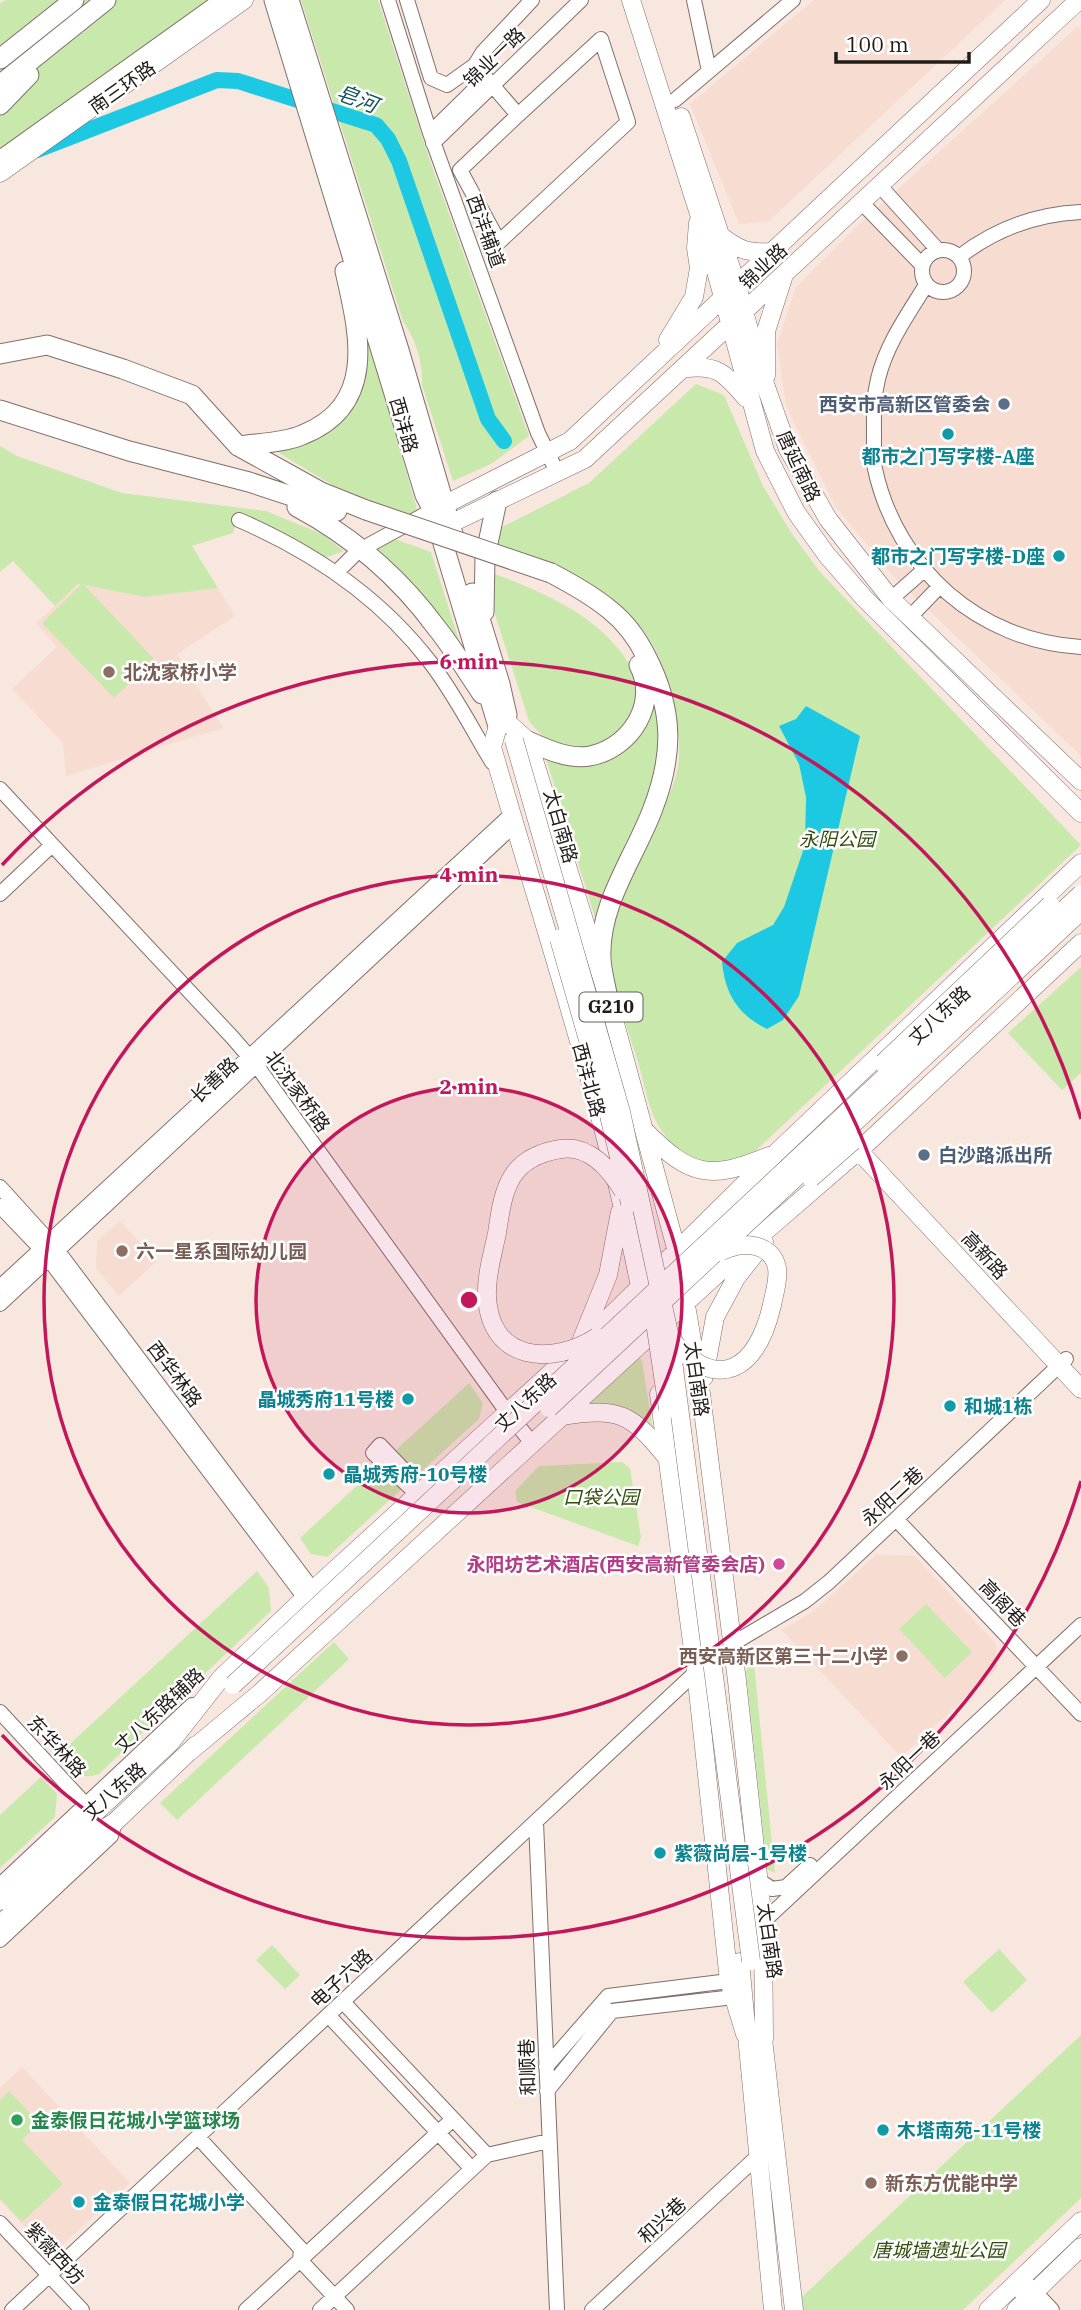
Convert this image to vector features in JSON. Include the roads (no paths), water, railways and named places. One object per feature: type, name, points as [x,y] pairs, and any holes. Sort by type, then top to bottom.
[{"type":"highway","points":[[0,59],[74,0]]},
{"type":"highway","points":[[0,85],[106,0]]},
{"type":"highway","name":"南三环路","points":[[1,169],[225,0]]},
{"type":"highway","name":"西沣路","points":[[274,0],[311,123],[325,137],[425,495],[439,507],[450,524],[484,630],[500,684],[508,731]]},
{"type":"highway","points":[[238,446],[299,437],[322,426],[352,388],[359,364],[357,327],[321,99],[289,0]]},
{"type":"highway","points":[[0,105],[75,26]]},
{"type":"highway","points":[[0,354],[47,345],[192,395],[238,446],[368,516]]},
{"type":"highway","points":[[0,410],[100,442],[368,516],[586,592],[613,611],[641,647],[660,686],[664,695],[668,726],[662,780],[652,813],[623,873],[607,915],[601,957],[607,993]]},
{"type":"highway","points":[[249,482],[322,521],[377,563],[411,596],[437,628],[508,731],[548,750],[569,756],[589,757],[611,749],[625,738],[635,724],[647,693],[644,675],[632,652],[616,632],[594,610],[548,579]]},
{"type":"highway","points":[[484,630],[485,557],[497,501]]},
{"type":"highway","name":"西沣路","points":[[439,507],[508,731]]},
{"type":"main road","name":"南三环路","points":[[1,169],[244,0]]},
{"type":"main road","name":"唐延南路","points":[[631,0],[699,212],[731,292],[745,312],[766,387],[788,449],[828,519],[891,599],[1081,781]]},
{"type":"main road","name":"唐延南路","points":[[643,0],[721,236],[731,292],[730,325],[765,452],[796,512],[826,554],[873,608],[1081,813]]},
{"type":"main road","name":"锦业路","points":[[439,507],[570,440],[1041,0]]},
{"type":"main road","name":"锦业路","points":[[450,524],[585,459],[1079,0]]},
{"type":"main road","points":[[649,368],[694,297],[699,268],[696,248],[699,212]]},
{"type":"main road","points":[[721,236],[737,249],[772,253]]},
{"type":"main road","points":[[766,387],[766,331],[784,275]]},
{"type":"main road","points":[[677,342],[687,364],[718,370],[732,381],[751,404]]},
{"type":"main road","name":"西沣北路","points":[[650,1335],[625,1202],[492,747],[508,731],[607,993],[677,1252],[686,1302]]},
{"type":"main road","name":"太白南路","points":[[508,731],[605,1099],[625,1202],[650,1287],[745,1962],[764,2039]]},
{"type":"main road","name":"太白南路","points":[[508,731],[621,1112],[670,1338],[745,1962],[745,2034],[773,2310]]},
{"type":"main road","points":[[724,1237],[803,1139],[1050,905],[1075,869]]},
{"type":"main road","name":"丈八东路","points":[[90,1819],[115,1822],[189,1752],[233,1685],[309,1594],[579,1346],[775,1154],[1075,869]]},
{"type":"main road","name":"丈八东路","points":[[233,1685],[706,1262],[724,1237],[1081,894]]},
{"type":"main road","name":"丈八东路","points":[[0,1901],[502,1436],[623,1320],[724,1237],[1081,911]]},
{"type":"main road","points":[[724,1237],[829,1164],[1057,949],[1081,935]]},
{"type":"main road","points":[[189,1752],[260,1693],[686,1302],[862,1148],[1081,943]]},
{"type":"main road","points":[[644,1130],[682,1163],[699,1170],[719,1172],[738,1169],[775,1154]]},
{"type":"main road","points":[[579,1346],[608,1275],[625,1202],[614,1177],[600,1161],[585,1152],[567,1148],[545,1151],[525,1162],[513,1176],[503,1195],[487,1285],[491,1317],[508,1342],[537,1356],[556,1355],[587,1344],[623,1320]]},
{"type":"main road","name":"高新路","points":[[862,1148],[1063,1362],[1081,1376]]},
{"type":"main road","points":[[701,1394],[715,1317],[736,1278],[785,1215]]},
{"type":"main road","points":[[670,1338],[685,1355],[702,1366],[719,1370],[749,1358],[760,1344],[776,1285],[777,1268],[772,1257],[765,1249],[742,1245],[728,1248],[706,1262]]},
{"type":"main road","name":"太白南路","points":[[686,1302],[701,1394],[763,1922],[764,2039],[794,2310]]},
{"type":"main road","name":"太白南路","points":[[650,1335],[696,1672],[731,1989],[745,2034]]},
{"type":"main road","name":"高新路","points":[[1063,1362],[1081,1389]]},
{"type":"main road","points":[[561,1416],[596,1410],[622,1416],[635,1422],[669,1461]]},
{"type":"main road","name":"丈八东路","points":[[0,1925],[90,1819]]},
{"type":"main road","points":[[1025,2295],[1081,2221]]},
{"type":"main road","points":[[988,2310],[1025,2295],[1081,2247]]},
{"type":"street","name":"西沣辅道","points":[[388,0],[431,138],[538,433],[557,472]]},
{"type":"street","points":[[407,0],[431,78],[447,85],[475,65],[532,0]]},
{"type":"street","name":"锦业一路","points":[[489,82],[567,0]]},
{"type":"street","name":"锦业一路","points":[[431,138],[581,0]]},
{"type":"street","points":[[694,0],[709,71]]},
{"type":"street","points":[[675,100],[793,0]]},
{"type":"street","points":[[601,40],[628,122],[499,242],[460,170],[518,115],[601,40]]},
{"type":"street","points":[[475,65],[518,115]]},
{"type":"street","points":[[880,186],[938,250]]},
{"type":"street","points":[[862,203],[922,265],[926,285],[889,349],[878,378],[873,410],[874,467],[884,500],[908,546],[939,587],[988,622],[1058,645],[1081,647]]},
{"type":"street","points":[[959,257],[978,242],[1019,222],[1081,212]]},
{"type":"street","points":[[922,265],[929,254],[938,250],[948,251],[959,257],[963,264],[963,274],[951,291],[944,292],[926,285]]},
{"type":"street","points":[[369,545],[439,507]]},
{"type":"street","points":[[239,520],[272,535],[337,572],[379,606],[417,646],[452,694],[500,776]]},
{"type":"street","points":[[337,572],[353,556]]},
{"type":"street","points":[[891,599],[924,570]]},
{"type":"street","points":[[910,617],[939,587]]},
{"type":"street","name":"北沈家桥路","points":[[0,789],[253,1062],[532,1443]]},
{"type":"street","name":"长善路","points":[[0,1304],[49,1250],[513,820]]},
{"type":"street","points":[[0,894],[52,845]]},
{"type":"street","name":"西华林路","points":[[0,1187],[309,1594]]},
{"type":"street","name":"西华林路","points":[[0,1206],[49,1250]]},
{"type":"street","name":"长善路","points":[[0,1287],[49,1250]]},
{"type":"street","name":"永阳二巷","points":[[732,1644],[805,1601],[829,1582],[1063,1362]]},
{"type":"street","name":"高阁巷","points":[[896,1519],[1081,1714]]},
{"type":"street","name":"永阳一巷","points":[[763,1922],[1034,1664],[1081,1614]]},
{"type":"street","name":"永阳一巷","points":[[757,1879],[772,1889],[786,1887],[1081,1625]]},
{"type":"street","name":"电子六路","points":[[12,2310],[696,1672]]},
{"type":"street","name":"丈八东路辅路","points":[[0,1885],[90,1819],[233,1685]]},
{"type":"street","name":"东华林路","points":[[0,1712],[90,1819]]},
{"type":"street","points":[[0,1940],[111,1836],[115,1822]]},
{"type":"street","name":"和顺巷","points":[[536,1822],[557,2310]]},
{"type":"street","points":[[546,2067],[608,1996],[731,1989]]},
{"type":"street","points":[[547,2091],[612,2011],[731,1989]]},
{"type":"street","points":[[343,2002],[487,2155]]},
{"type":"street","points":[[329,2016],[472,2169]]},
{"type":"street","points":[[246,2310],[453,2119]]},
{"type":"street","points":[[198,2137],[301,2249],[300,2260],[346,2310]]},
{"type":"street","points":[[320,2310],[487,2155],[549,2141]]},
{"type":"street","name":"和兴巷","points":[[592,2310],[757,2157]]},
{"type":"street","name":"紫薇西坊","points":[[0,2223],[82,2310]]},
{"type":"street","points":[[1025,2295],[1052,2310]]},
{"type":"water","points":[[806,706],[860,736],[799,996],[783,1020],[767,1029],[748,1017],[735,1002],[726,984],[722,962],[737,943],[773,925],[784,907],[805,845],[806,797],[799,764],[779,726],[796,719]]},
{"type":"waterway","name":"皂河","points":[[37,150],[217,80],[238,81],[376,125],[388,139],[399,161],[488,419],[504,441]]},
{"type":"place","name":"西安市高新区管委会","points":[[1004,404]]},
{"type":"place","name":"都市之门写字楼-A座","points":[[948,434]]},
{"type":"place","name":"都市之门写字楼-D座","points":[[1059,556]]},
{"type":"place","name":"北沈家桥小学","points":[[109,672]]},
{"type":"place","name":"白沙路派出所","points":[[924,1155]]},
{"type":"place","name":"六一星系国际幼儿园","points":[[122,1251]]},
{"type":"place","name":"晶城秀府11号楼","points":[[408,1399]]},
{"type":"place","name":"和城1栋","points":[[950,1406]]},
{"type":"place","name":"晶城秀府-10号楼","points":[[329,1474]]},
{"type":"place","name":"永阳坊艺术酒店(西安高新管委会店)","points":[[779,1564]]},
{"type":"place","name":"西安高新区第三十二小学","points":[[902,1656]]},
{"type":"place","name":"紫薇尚层-1号楼","points":[[660,1853]]},
{"type":"place","name":"金泰假日花城小学篮球场","points":[[17,2120]]},
{"type":"place","name":"木塔南苑-11号楼","points":[[883,2130]]},
{"type":"place","name":"新东方优能中学","points":[[871,2183]]},
{"type":"place","name":"金泰假日花城小学","points":[[79,2202]]},
{"type":"park label","name":"永阳公园","points":[[837,839]]},
{"type":"park label","name":"口袋公园","points":[[601,1497]]},
{"type":"park label","name":"唐城墙遗址公园","points":[[939,2250]]}]
